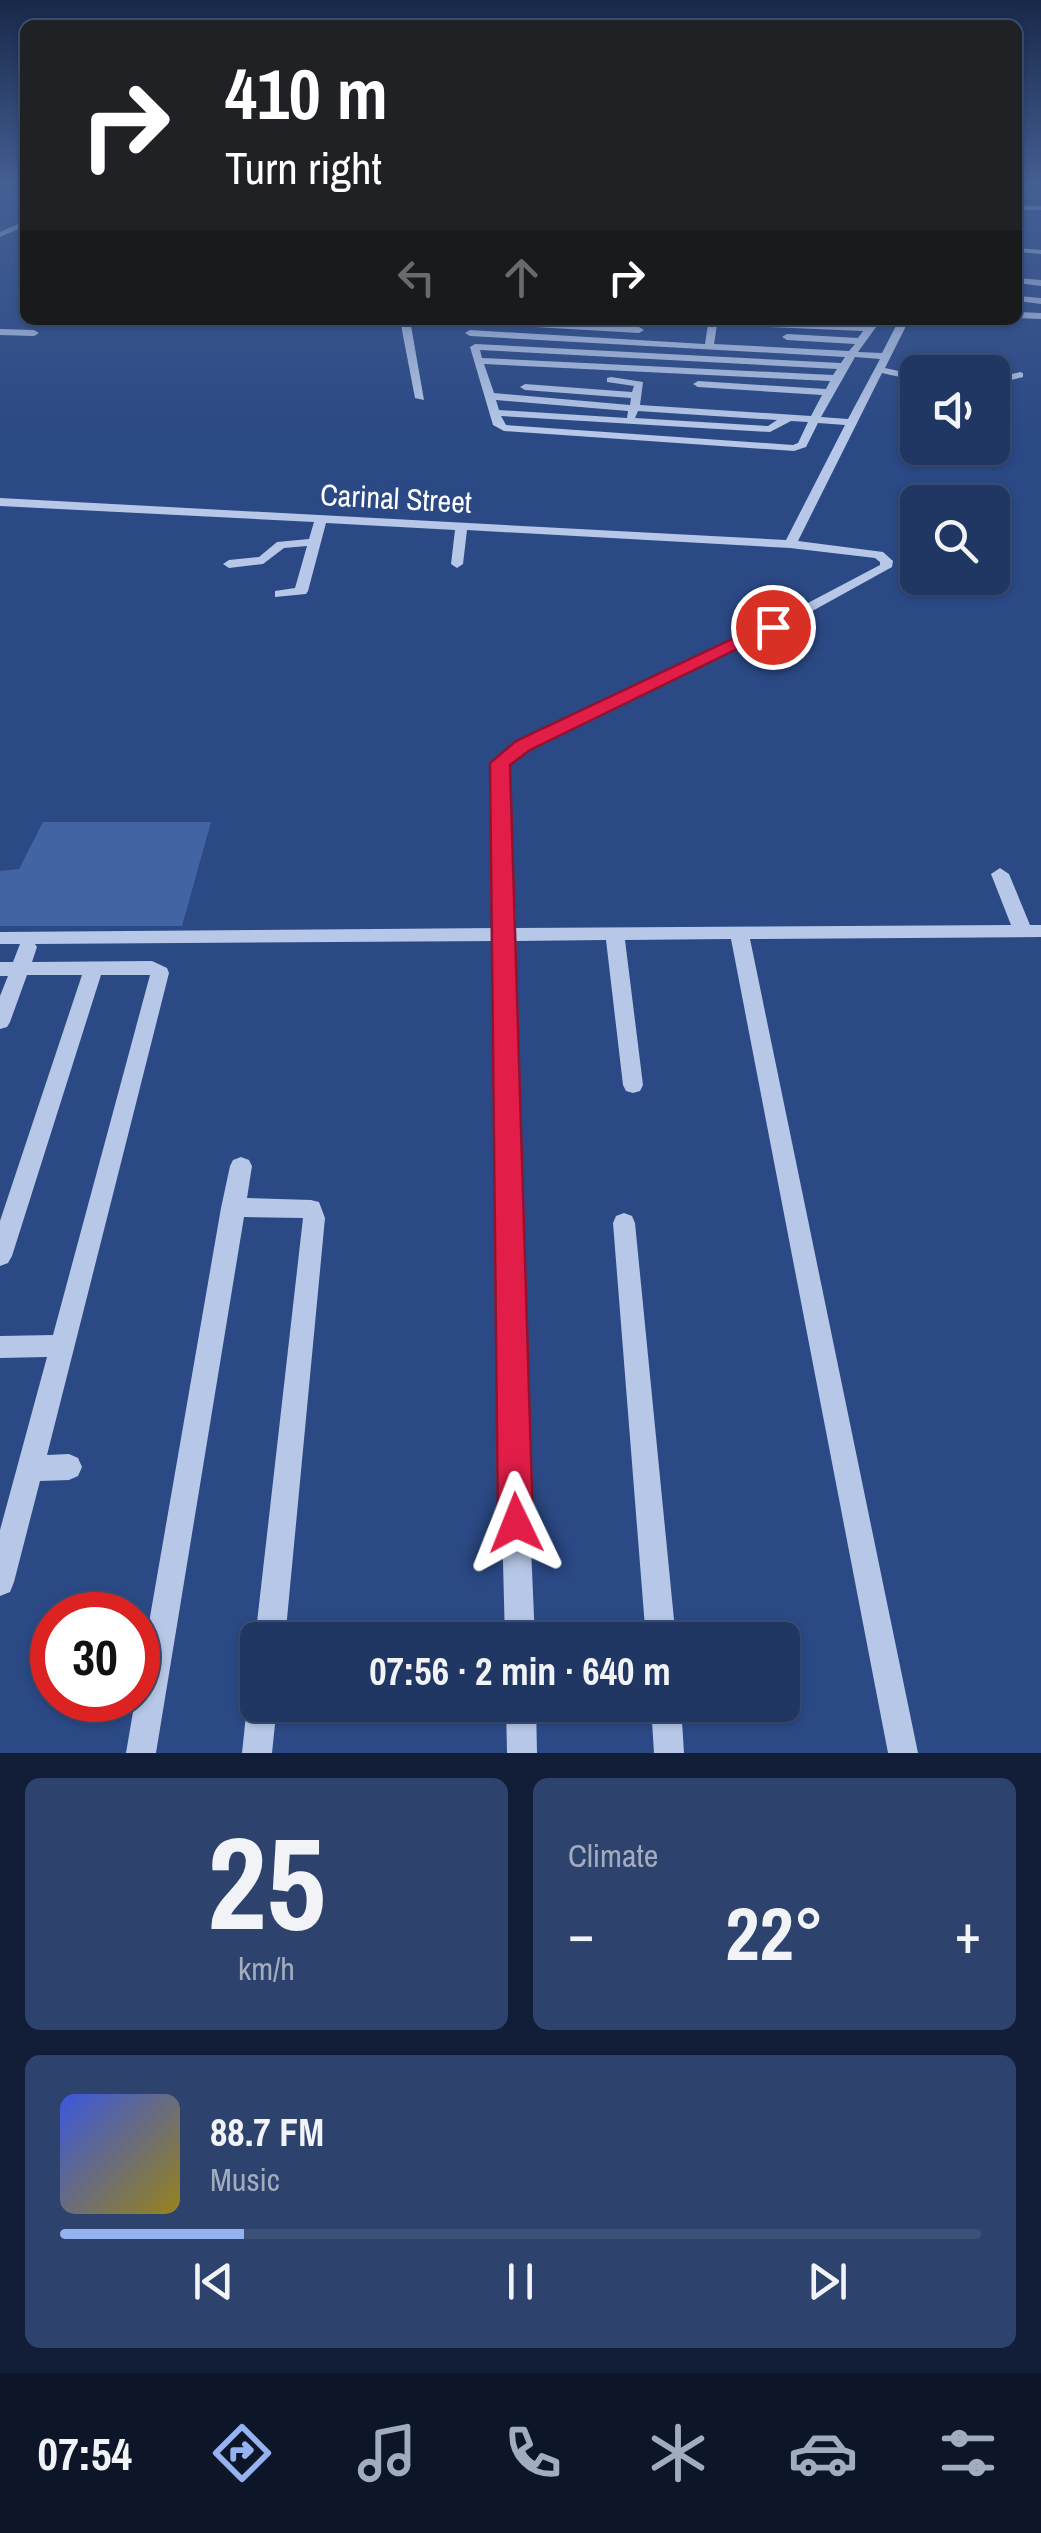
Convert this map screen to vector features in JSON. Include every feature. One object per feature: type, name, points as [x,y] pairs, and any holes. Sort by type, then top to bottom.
[{"type":"street","points":[[406,325],[420,398]]},
{"type":"street","points":[[468,325],[498,425],[504,428],[789,449],[802,445],[836,378],[871,325]]},
{"type":"street","points":[[638,344],[640,325]]},
{"type":"street","points":[[712,328],[832,325]]},
{"type":"street","points":[[790,544],[901,325]]},
{"type":"street","points":[[712,328],[860,341]]},
{"type":"street","points":[[709,346],[712,328]]},
{"type":"street","points":[[0,332],[34,333]]},
{"type":"street","points":[[470,333],[854,353],[900,370]]},
{"type":"street","points":[[688,346],[698,378],[698,412]]},
{"type":"street","points":[[475,347],[843,366]]},
{"type":"street","points":[[1010,377],[1020,374]]},
{"type":"street","points":[[483,378],[634,408],[850,422]]},
{"type":"street","points":[[483,378],[836,378]]},
{"type":"street","points":[[483,378],[637,395],[623,436]]},
{"type":"street","points":[[698,378],[829,392]]},
{"type":"street","points":[[495,413],[770,430],[791,417]]},
{"type":"street","points":[[728,428],[756,416]]},
{"type":"street","name":"Carinal Street","points":[[0,502],[790,544],[880,555],[888,564],[773,627],[503,758],[507,934]]},
{"type":"street","points":[[280,594],[301,591],[321,519]]},
{"type":"street","points":[[457,564],[461,527]]},
{"type":"street","points":[[228,564],[263,560],[286,544],[316,542]]},
{"type":"street","points":[[0,938],[1032,931],[1000,874]]},
{"type":"street","points":[[738,932],[903,1753]]},
{"type":"street","points":[[507,934],[508,1290],[519,1622]]},
{"type":"street","points":[[616,935],[633,1084]]},
{"type":"street","points":[[0,1022],[16,962],[93,969],[152,968],[160,973],[0,1582]]},
{"type":"street","points":[[0,1256],[93,969]]},
{"type":"street","points":[[142,1753],[241,1166]]},
{"type":"street","points":[[232,1208],[303,1207],[314,1218],[272,1622]]},
{"type":"street","points":[[624,1222],[659,1622]]},
{"type":"street","points":[[0,1347],[62,1346]]},
{"type":"street","points":[[30,1468],[69,1467]]},
{"type":"street","points":[[256,1753],[260,1722]]},
{"type":"street","points":[[521,1722],[522,1753]]},
{"type":"street","points":[[667,1722],[670,1753]]},
{"type":"shaded area","points":[[43,822],[211,822],[182,926],[0,926],[0,871],[19,869]]},
{"type":"route","points":[[516,1523],[508,1290],[507,934],[500,763],[523,746],[773,627]]}]
